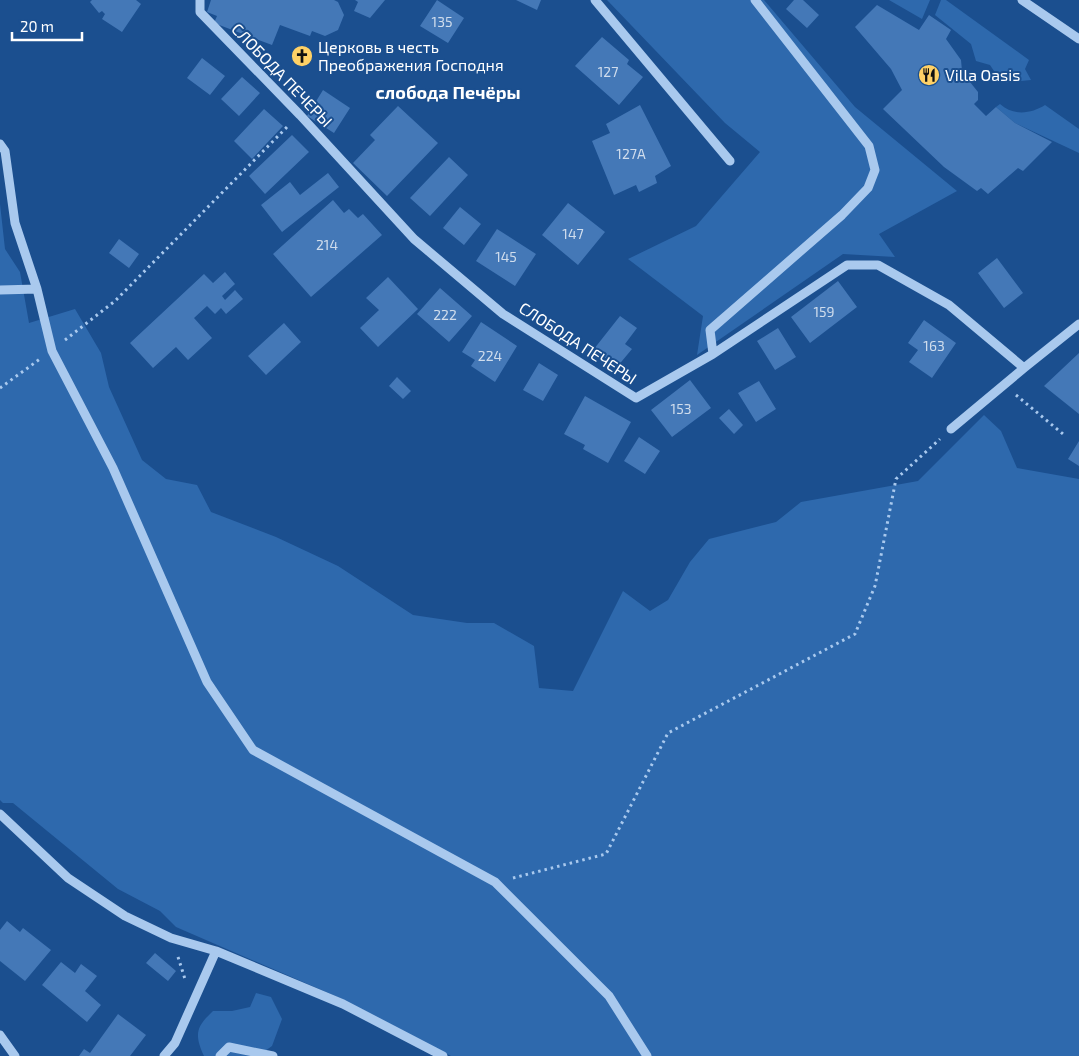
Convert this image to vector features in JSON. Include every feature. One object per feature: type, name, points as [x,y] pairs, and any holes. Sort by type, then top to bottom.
[{"type":"street","name":"СЛОБОДА ПЕЧЕРЫ","points":[[200,0],[200,12],[300,115],[414,239],[503,314],[636,398],[713,354],[847,265],[878,265],[950,304],[1024,368]]},
{"type":"street","points":[[595,0],[730,161]]},
{"type":"street","points":[[713,354],[710,330],[842,215],[868,188],[874,170],[869,146],[755,0]]},
{"type":"street","points":[[1022,0],[1079,40]]},
{"type":"street","points":[[0,144],[5,151],[15,223],[37,289],[52,351],[113,468],[207,682],[253,750],[495,882],[609,996],[647,1056]]},
{"type":"street","points":[[0,290],[37,289]]},
{"type":"street","points":[[951,429],[1079,324]]},
{"type":"street","points":[[0,814],[68,878],[125,916],[172,938],[216,951],[343,1004],[443,1056]]},
{"type":"street","points":[[164,1056],[175,1043],[216,951]]},
{"type":"street","points":[[0,1035],[15,1056]]},
{"type":"street","points":[[220,1056],[229,1047],[273,1056]]},
{"type":"path","points":[[0,388],[52,351],[115,301],[300,115]]},
{"type":"path","points":[[1004,384],[1062,434]]},
{"type":"path","points":[[495,882],[606,854],[668,733],[855,634],[875,586],[896,479],[951,429]]},
{"type":"path","points":[[172,938],[192,1007]]},
{"type":"shaded area","points":[[607,0],[764,0],[855,107],[957,191],[879,234],[895,257],[843,254],[697,355],[703,316],[628,259],[696,226],[760,152],[725,123]]},
{"type":"shaded area","points":[[889,0],[930,0],[922,19]]},
{"type":"shaded area","points":[[941,0],[946,0],[1029,60],[1025,69],[1031,80],[1002,83],[990,65],[976,61],[971,44],[935,15]]},
{"type":"shaded area","points":[[1000,104],[1016,112],[1028,112],[1045,105],[1079,129],[1079,153],[1015,123],[996,107]]},
{"type":"shaded area","points":[[0,204],[5,249],[20,272],[29,323],[75,309],[101,353],[109,387],[142,460],[166,479],[197,485],[211,512],[276,537],[338,566],[413,615],[467,623],[494,623],[534,646],[539,688],[573,691],[623,591],[650,611],[668,600],[690,562],[709,539],[776,522],[801,502],[918,481],[984,415],[1001,431],[1017,468],[1079,479],[1079,1056],[451,1056],[340,998],[176,927],[160,911],[118,889],[13,803],[3,803],[0,800]]},
{"type":"shaded area","points":[[256,993],[271,997],[282,1019],[272,1046],[258,1056],[204,1056],[198,1036],[198,1031],[203,1022],[213,1011],[232,1011],[250,1007]]},
{"type":"building","points":[[92,0],[136,0],[141,4],[122,32],[102,19],[105,14],[102,11],[99,13],[90,2]]},
{"type":"building","points":[[211,0],[334,0],[338,2],[344,15],[338,30],[325,36],[312,31],[310,36],[280,25],[272,45],[214,23],[217,16],[207,12]]},
{"type":"building","points":[[355,0],[385,0],[370,18],[354,11],[358,2]]},
{"type":"building","points":[[437,0],[464,18],[448,43],[420,26]]},
{"type":"building","points":[[516,0],[541,0],[537,10]]},
{"type":"building","points":[[794,0],[803,0],[819,15],[807,28],[786,9]]},
{"type":"building","points":[[877,5],[919,30],[929,15],[951,30],[946,39],[961,60],[963,82],[970,82],[978,92],[978,100],[974,104],[986,116],[996,107],[1015,123],[1052,142],[1023,171],[1018,168],[988,194],[981,188],[977,191],[944,167],[883,109],[902,90],[891,69],[855,27]]},
{"type":"building","points":[[602,37],[629,60],[627,64],[643,77],[619,105],[575,66]]},
{"type":"building","points":[[202,58],[225,76],[210,95],[187,78]]},
{"type":"building","points":[[242,77],[260,93],[239,116],[221,99]]},
{"type":"building","points":[[323,90],[350,108],[334,133],[307,116]]},
{"type":"building","points":[[640,105],[671,166],[655,176],[657,183],[639,192],[636,185],[614,195],[592,141],[610,133],[606,124]]},
{"type":"building","points":[[398,106],[438,143],[387,196],[353,163],[375,140],[370,135]]},
{"type":"building","points":[[264,109],[283,126],[252,159],[234,141]]},
{"type":"building","points":[[292,135],[309,152],[265,194],[249,176]]},
{"type":"building","points":[[449,157],[468,175],[430,216],[410,198]]},
{"type":"building","points":[[328,173],[339,187],[282,232],[261,205],[290,182],[300,195]]},
{"type":"building","points":[[333,200],[344,213],[349,209],[358,218],[363,214],[382,235],[311,297],[273,254]]},
{"type":"building","points":[[568,203],[605,232],[578,265],[542,235]]},
{"type":"building","points":[[460,207],[481,224],[464,245],[443,228]]},
{"type":"building","points":[[497,229],[536,254],[515,286],[476,261]]},
{"type":"building","points":[[119,239],[139,254],[129,268],[109,253]]},
{"type":"building","points":[[997,258],[1023,293],[1004,308],[978,273]]},
{"type":"building","points":[[225,272],[235,284],[222,296],[225,300],[235,290],[243,299],[226,314],[221,308],[215,314],[207,306],[194,318],[212,338],[188,360],[176,347],[153,368],[130,343],[204,274],[213,283]]},
{"type":"building","points":[[388,277],[418,309],[378,347],[360,328],[379,310],[366,298]]},
{"type":"building","points":[[838,281],[857,307],[810,343],[791,317]]},
{"type":"building","points":[[440,288],[472,316],[449,342],[417,314]]},
{"type":"building","points":[[620,316],[637,328],[625,344],[632,349],[617,367],[594,349]]},
{"type":"building","points":[[924,320],[956,343],[932,378],[909,362],[918,350],[908,343]]},
{"type":"building","points":[[481,322],[517,346],[495,382],[471,366],[475,360],[462,352]]},
{"type":"building","points":[[284,323],[301,342],[266,375],[248,356]]},
{"type":"building","points":[[778,328],[796,357],[775,370],[757,341]]},
{"type":"building","points":[[1079,353],[1079,414],[1044,386]]},
{"type":"building","points":[[539,363],[558,375],[543,401],[523,390]]},
{"type":"building","points":[[397,377],[411,391],[403,399],[389,386]]},
{"type":"building","points":[[690,380],[711,408],[672,437],[651,410]]},
{"type":"building","points":[[759,381],[776,409],[756,422],[738,393]]},
{"type":"building","points":[[585,396],[631,422],[608,463],[583,449],[585,445],[564,434]]},
{"type":"building","points":[[729,409],[743,425],[734,434],[719,418]]},
{"type":"building","points":[[639,437],[660,451],[645,474],[624,461]]},
{"type":"building","points":[[1079,441],[1079,466],[1068,459]]},
{"type":"building","points":[[7,921],[20,932],[23,928],[51,950],[25,981],[0,961],[0,930]]},
{"type":"building","points":[[155,953],[176,971],[168,981],[146,963]]},
{"type":"building","points":[[61,962],[75,973],[81,964],[97,976],[85,991],[101,1005],[87,1022],[42,985]]},
{"type":"building","points":[[118,1014],[146,1035],[130,1056],[79,1056],[84,1049],[90,1053]]},
{"type":"place","name":"Церковь в честь Преображения Господня","points":[[302,56]]},
{"type":"place","name":"Villa Oasis","points":[[929,75]]},
{"type":"district","name":"слобода Печёры","points":[[448,93]]}]
